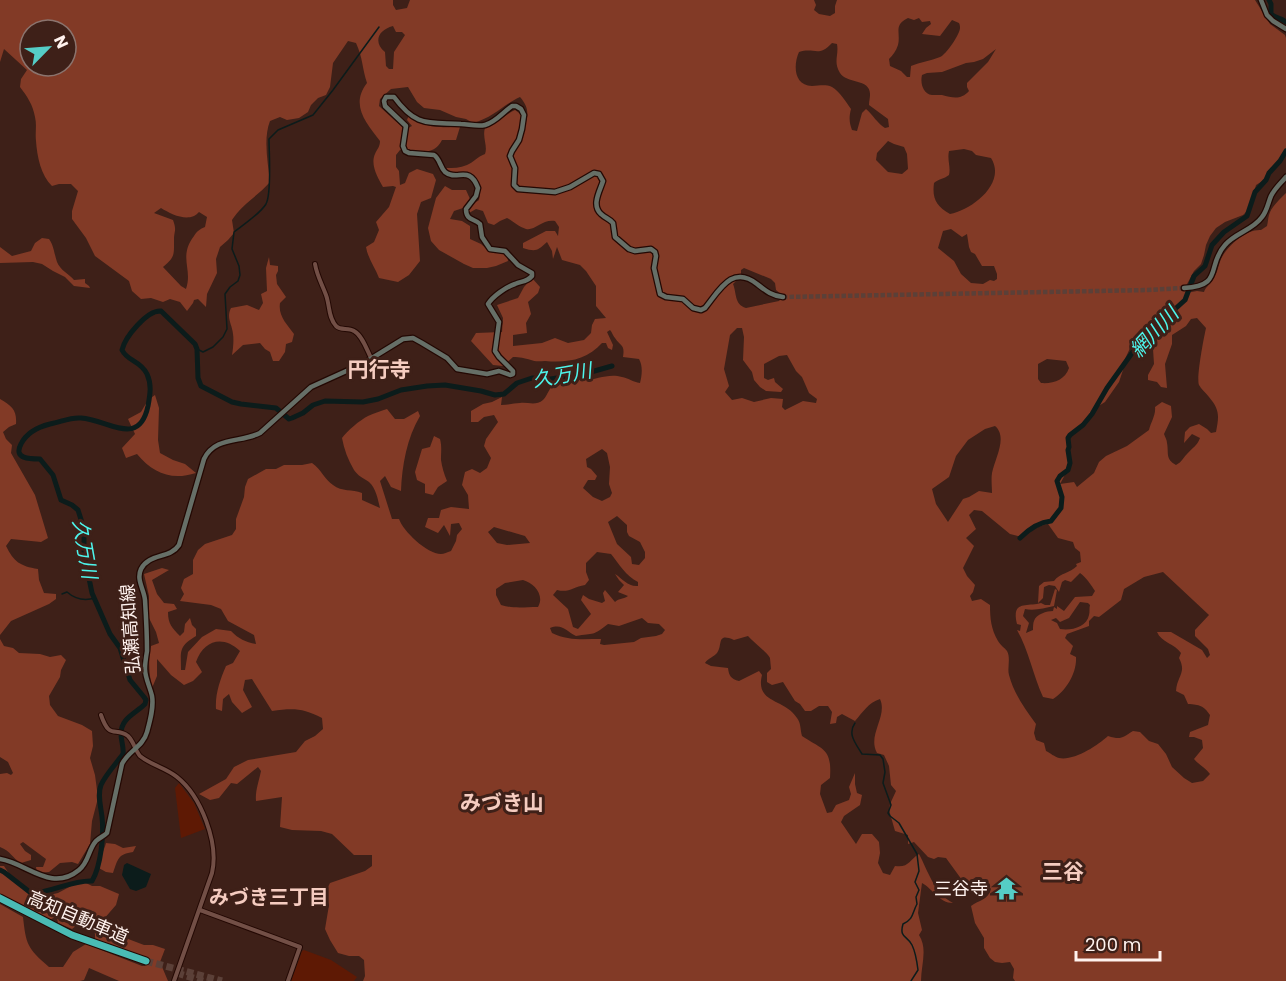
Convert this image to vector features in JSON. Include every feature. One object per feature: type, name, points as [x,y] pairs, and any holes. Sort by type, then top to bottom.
[{"type":"highway","name":"高知自動車道","points":[[0,899],[72,935],[146,962]]},
{"type":"main road","points":[[1261,0],[1267,15],[1286,29]]},
{"type":"main road","name":"弘瀬高知線","points":[[0,859],[8,860],[41,876],[64,878],[82,867],[92,847],[107,833],[122,764],[145,738],[153,700],[145,669],[147,639],[145,600],[139,579],[142,566],[148,561],[171,553],[179,546],[208,452],[221,443],[260,433],[311,387],[406,339],[412,338],[447,358],[457,369],[487,374],[499,371],[513,374],[513,371],[495,351],[499,322],[488,304],[505,289],[530,279],[532,276],[530,271],[518,266],[505,251],[490,249],[482,237],[480,224],[467,217],[466,209],[476,196],[478,188],[472,178],[466,174],[447,173],[438,157],[434,155],[405,152],[406,126],[385,106],[384,99],[389,96],[394,97],[404,110],[415,118],[429,122],[481,126],[493,121],[510,108],[516,106],[521,109],[524,115],[520,135],[510,156],[515,168],[516,187],[555,192],[570,187],[594,173],[599,174],[603,181],[597,199],[598,210],[614,223],[615,237],[622,244],[632,250],[651,249],[655,252],[654,272],[659,292],[663,296],[683,299],[693,308],[701,310],[724,283],[742,278],[752,280],[771,294],[783,297]]},
{"type":"main road","points":[[1185,288],[1203,285],[1208,281],[1225,244],[1261,219],[1272,195],[1286,177]]},
{"type":"street","points":[[315,264],[316,275],[327,296],[332,320],[341,329],[355,331],[372,358]]},
{"type":"street","points":[[101,716],[107,729],[125,734],[142,757],[170,772],[187,787],[194,796],[210,832],[214,847],[214,864],[174,981]]},
{"type":"street","points":[[200,910],[300,947],[288,981]]},
{"type":"shaded area","points":[[0,0],[393,0],[396,10],[407,8],[410,0],[814,0],[816,5],[814,10],[819,14],[830,16],[835,13],[837,0],[1255,0],[1270,24],[1286,38],[1286,153],[1264,180],[1256,185],[1250,208],[1243,215],[1216,228],[1210,236],[1201,264],[1194,271],[1186,286],[1186,293],[1204,292],[1214,279],[1221,259],[1228,249],[1243,235],[1267,226],[1272,209],[1286,193],[1286,981],[1015,981],[1014,969],[1010,962],[995,962],[990,958],[984,948],[984,938],[975,923],[971,906],[985,898],[991,889],[985,880],[976,877],[970,881],[968,886],[962,886],[958,898],[953,897],[941,888],[962,880],[946,858],[928,857],[914,842],[908,844],[908,835],[895,831],[889,810],[896,791],[891,785],[889,766],[884,755],[877,753],[874,739],[882,712],[880,699],[869,705],[855,721],[842,714],[837,717],[836,723],[830,724],[832,712],[828,706],[819,706],[811,711],[805,711],[795,701],[783,682],[772,685],[767,682],[767,673],[771,669],[770,658],[748,636],[734,640],[722,638],[717,653],[705,663],[728,668],[731,677],[739,681],[759,671],[762,675],[763,691],[767,696],[791,712],[799,722],[802,736],[828,755],[830,778],[821,785],[820,794],[827,813],[832,812],[836,805],[849,800],[851,794],[849,787],[855,773],[857,793],[862,795],[860,805],[844,816],[841,822],[856,844],[862,834],[872,834],[879,842],[878,863],[883,873],[890,875],[895,866],[906,865],[919,854],[936,888],[953,903],[944,901],[922,883],[918,913],[922,930],[919,935],[924,951],[921,981],[363,981],[364,960],[359,956],[338,953],[325,929],[329,905],[325,893],[330,883],[365,871],[372,866],[372,855],[354,855],[332,834],[280,827],[282,797],[256,801],[261,771],[258,767],[237,784],[231,783],[219,798],[210,800],[199,794],[226,779],[234,767],[248,760],[296,752],[305,741],[323,729],[322,718],[298,710],[272,711],[252,679],[245,680],[243,690],[252,707],[242,713],[232,702],[229,694],[223,699],[222,711],[216,709],[217,692],[226,666],[233,663],[240,651],[227,643],[215,642],[204,649],[196,662],[202,672],[193,681],[184,685],[171,675],[157,659],[157,676],[152,688],[149,667],[150,651],[151,646],[159,643],[149,618],[149,596],[144,574],[162,568],[169,570],[152,580],[157,594],[164,603],[174,604],[177,609],[168,612],[170,623],[180,636],[190,618],[196,629],[196,636],[183,647],[181,670],[185,670],[188,652],[202,637],[216,629],[231,631],[242,640],[256,644],[254,635],[228,621],[221,609],[211,605],[180,601],[184,594],[181,588],[184,579],[193,574],[193,560],[198,550],[205,544],[232,535],[236,529],[236,519],[248,479],[266,469],[312,463],[333,485],[340,489],[362,493],[362,500],[380,508],[369,482],[357,474],[352,466],[342,438],[361,420],[378,412],[387,409],[395,419],[404,419],[418,411],[420,416],[406,452],[401,491],[391,487],[385,476],[380,481],[392,519],[399,519],[405,530],[423,546],[435,553],[443,554],[451,551],[462,529],[459,523],[451,524],[450,536],[444,525],[438,533],[425,527],[428,518],[439,518],[441,510],[451,507],[469,509],[468,495],[462,485],[465,472],[472,469],[480,473],[487,468],[491,458],[484,446],[498,422],[494,415],[484,417],[478,422],[471,422],[471,411],[502,397],[501,405],[538,403],[543,400],[555,383],[563,379],[584,380],[617,376],[640,383],[642,371],[639,359],[623,357],[623,348],[610,330],[607,332],[613,345],[612,350],[606,343],[602,343],[590,353],[576,359],[536,361],[513,357],[503,366],[493,365],[471,341],[476,333],[502,332],[503,318],[497,305],[518,298],[532,278],[540,287],[538,293],[528,302],[531,314],[526,323],[527,333],[513,335],[513,346],[542,343],[555,338],[568,343],[584,340],[591,333],[595,319],[606,318],[596,306],[596,286],[580,265],[562,260],[557,247],[553,259],[547,242],[536,250],[523,248],[523,243],[546,231],[555,231],[558,236],[559,227],[555,221],[529,229],[507,218],[494,225],[488,223],[483,211],[476,209],[469,213],[471,207],[479,200],[480,192],[477,181],[469,175],[450,173],[446,168],[464,166],[485,154],[485,128],[511,112],[515,110],[526,122],[527,109],[520,97],[486,118],[473,123],[440,110],[424,108],[417,102],[408,87],[391,89],[380,99],[379,106],[403,128],[412,126],[407,120],[409,115],[420,122],[436,127],[460,127],[456,140],[442,140],[438,146],[429,151],[400,150],[396,155],[400,185],[405,183],[409,173],[417,169],[433,174],[436,180],[431,198],[421,202],[417,214],[420,261],[409,275],[398,282],[379,278],[366,247],[374,242],[379,230],[376,222],[389,207],[396,187],[383,187],[375,171],[373,163],[380,141],[362,114],[360,99],[367,83],[356,43],[348,41],[333,63],[330,87],[326,95],[318,98],[308,112],[299,118],[287,120],[280,117],[270,121],[266,143],[270,182],[240,209],[232,220],[234,233],[220,247],[216,259],[217,273],[207,294],[206,307],[198,299],[194,300],[187,311],[180,302],[170,299],[163,302],[151,298],[141,299],[132,291],[129,281],[95,256],[86,238],[72,219],[78,191],[71,184],[52,186],[42,171],[37,153],[34,113],[20,87],[21,79],[78,78],[78,18],[18,18],[18,62],[4,49],[0,62]],"holes":[[[908,18],[914,20],[919,18],[922,22],[930,21],[931,24],[922,34],[940,36],[952,20],[959,23],[960,28],[949,49],[943,55],[911,66],[910,77],[907,77],[890,66],[889,59],[898,45],[901,23]],[[393,26],[396,32],[402,32],[405,35],[394,52],[393,69],[386,66],[385,52],[378,40],[384,30]],[[832,43],[837,44],[837,62],[840,73],[847,79],[867,86],[870,95],[869,105],[888,119],[889,127],[882,126],[866,109],[862,113],[857,131],[852,130],[851,109],[838,92],[829,86],[806,85],[798,79],[796,63],[799,52],[823,50]],[[996,49],[988,62],[967,83],[969,91],[963,96],[932,95],[924,90],[922,75],[942,72],[983,59]],[[888,141],[904,147],[908,169],[902,174],[888,172],[876,160],[877,153]],[[964,149],[972,151],[976,155],[991,158],[995,167],[991,186],[985,194],[968,207],[950,214],[941,208],[934,197],[934,183],[949,175],[949,151]],[[161,208],[181,217],[191,217],[199,212],[207,217],[205,227],[200,229],[189,243],[186,257],[188,275],[186,289],[163,267],[173,255],[175,229],[173,220],[154,213]],[[951,229],[962,237],[967,234],[971,252],[975,254],[982,266],[994,266],[997,279],[983,284],[971,283],[961,274],[954,261],[938,248],[943,231]],[[744,268],[771,279],[775,283],[776,290],[783,296],[779,301],[746,308],[739,304],[733,284],[741,276],[741,270]],[[1197,318],[1206,328],[1198,381],[1217,410],[1216,432],[1211,433],[1199,424],[1190,427],[1185,432],[1184,443],[1192,434],[1200,438],[1176,465],[1169,458],[1164,434],[1172,417],[1171,406],[1162,402],[1155,407],[1149,430],[1127,446],[1106,456],[1099,462],[1094,473],[1077,487],[1074,482],[1060,484],[1067,471],[1070,454],[1068,436],[1105,402],[1119,382],[1130,348],[1153,325],[1154,364],[1148,380],[1167,388],[1165,364],[1172,344],[1172,335],[1186,326],[1191,319]],[[737,328],[742,328],[743,360],[760,387],[766,391],[781,392],[783,389],[774,378],[768,380],[764,378],[764,364],[779,356],[787,355],[802,377],[809,393],[817,399],[816,403],[803,401],[785,410],[782,407],[783,399],[771,398],[754,402],[742,398],[732,400],[725,392],[729,386],[724,369],[730,335]],[[1047,359],[1066,361],[1069,368],[1065,376],[1054,382],[1041,383],[1038,379],[1038,364]],[[995,426],[999,431],[1001,442],[992,473],[992,493],[979,491],[963,499],[948,522],[936,504],[932,489],[949,477],[956,456],[968,440],[985,429]],[[602,449],[607,453],[610,467],[609,484],[612,493],[610,497],[602,501],[583,488],[588,480],[595,480],[597,476],[587,467],[586,459]],[[974,510],[982,511],[1010,534],[1022,537],[1027,532],[1048,524],[1058,538],[1073,542],[1075,548],[1080,552],[1081,562],[1076,564],[1077,566],[1054,581],[1044,582],[1039,586],[1038,603],[1043,598],[1044,587],[1055,586],[1059,592],[1062,582],[1065,580],[1071,582],[1080,573],[1095,591],[1092,596],[1075,597],[1064,611],[1057,606],[1057,609],[1054,607],[1053,611],[1039,615],[1034,621],[1033,630],[1026,633],[1029,623],[1023,616],[1025,609],[1054,606],[1057,590],[1055,589],[1050,605],[1041,603],[1026,605],[1016,611],[1017,624],[1021,625],[1020,631],[1017,630],[1043,697],[1053,699],[1058,696],[1073,675],[1076,657],[1070,654],[1073,646],[1065,638],[1067,634],[1089,626],[1089,621],[1094,616],[1099,617],[1121,600],[1124,589],[1144,577],[1163,572],[1209,615],[1195,630],[1195,636],[1208,649],[1210,655],[1207,658],[1202,650],[1171,632],[1157,632],[1181,653],[1179,658],[1182,671],[1176,691],[1184,695],[1188,704],[1201,706],[1210,715],[1208,725],[1190,732],[1189,737],[1202,740],[1203,748],[1194,759],[1210,774],[1203,781],[1192,783],[1172,767],[1158,744],[1149,741],[1140,732],[1133,731],[1121,738],[1108,736],[1092,748],[1071,757],[1059,758],[1046,751],[1044,743],[1036,740],[1034,733],[1036,724],[1020,701],[1011,682],[1008,654],[994,632],[990,605],[981,599],[972,601],[970,596],[975,585],[963,568],[974,546],[966,538],[976,529],[969,515]],[[617,516],[627,525],[629,536],[640,542],[645,552],[645,558],[639,565],[632,564],[631,557],[617,544],[608,522]],[[494,527],[525,536],[530,543],[507,545],[497,543],[488,532]],[[597,552],[611,554],[626,573],[638,582],[638,586],[628,584],[615,574],[624,585],[618,592],[628,596],[615,602],[605,590],[603,593],[605,601],[602,603],[583,595],[581,600],[591,614],[578,629],[573,627],[568,609],[553,595],[557,590],[568,590],[585,585],[589,580],[586,563]],[[523,580],[537,590],[540,603],[538,607],[501,605],[496,589],[505,583]],[[1080,602],[1090,605],[1088,619],[1078,627],[1060,629],[1057,623],[1051,620],[1056,618],[1060,622],[1069,618]],[[642,618],[648,623],[659,624],[665,630],[662,634],[641,638],[634,642],[604,645],[600,644],[601,639],[564,637],[552,633],[550,628],[561,627],[576,636],[599,631],[608,624],[619,626]]]},
{"type":"shaded area","points":[[445,186],[452,190],[466,190],[470,199],[463,208],[454,211],[450,219],[462,221],[470,226],[470,239],[481,244],[490,252],[500,251],[507,254],[508,261],[487,268],[473,268],[439,250],[431,241],[428,228],[436,198]]},
{"type":"shaded area","points":[[42,238],[49,239],[62,270],[74,280],[85,279],[85,283],[90,288],[74,286],[65,277],[42,264],[0,263],[0,247],[12,256],[31,251],[35,243]]},
{"type":"shaded area","points":[[269,257],[270,265],[278,266],[277,284],[286,297],[280,303],[280,312],[294,334],[292,342],[286,344],[285,352],[279,361],[273,361],[270,352],[260,343],[243,345],[232,355],[233,336],[229,318],[231,308],[247,305],[259,310],[263,303],[261,294],[267,291],[266,268]]},
{"type":"shaded area","points":[[155,395],[159,408],[160,453],[185,464],[196,473],[171,476],[149,466],[137,454],[126,458],[122,448],[135,434],[128,419],[141,412],[148,400]]},
{"type":"shaded area","points":[[0,399],[11,406],[15,412],[16,424],[3,432],[12,445],[11,453],[35,495],[48,538],[41,542],[11,539],[6,546],[18,562],[38,569],[44,593],[56,594],[56,599],[11,621],[0,635]]},
{"type":"shaded area","points":[[434,436],[440,439],[441,463],[447,481],[438,487],[433,495],[425,493],[425,484],[417,480],[415,472],[422,449],[430,447]]},
{"type":"shaded area","points":[[0,639],[4,646],[13,648],[19,653],[50,657],[61,655],[66,660],[60,677],[49,696],[50,705],[58,716],[92,731],[93,746],[90,758],[98,798],[92,821],[90,844],[78,864],[60,863],[49,872],[37,873],[36,867],[43,867],[46,859],[23,842],[20,844],[31,855],[31,860],[21,863],[7,850],[0,847],[0,774],[11,775],[13,773],[8,762],[0,757]]},
{"type":"shaded area","points":[[179,783],[194,803],[205,829],[181,838],[175,788]]},
{"type":"shaded area","points":[[106,843],[123,848],[136,846],[133,852],[119,858],[113,873],[97,867]]},
{"type":"shaded area","points":[[127,863],[151,874],[146,887],[136,891],[130,889],[122,875],[124,865]]},
{"type":"shaded area","points":[[0,866],[4,866],[12,878],[24,889],[45,896],[84,882],[119,894],[116,905],[103,920],[102,929],[144,945],[165,949],[160,962],[168,981],[119,981],[89,968],[84,980],[80,981],[0,981],[0,904],[23,917],[29,945],[49,967],[63,967],[73,952],[86,944],[142,966],[145,966],[147,960],[95,941],[94,931],[77,925],[72,929],[58,923],[55,917],[48,921],[0,894]]},
{"type":"shaded area","points":[[304,950],[331,960],[357,977],[354,981],[291,981]]},
{"type":"waterway","name":"網川川","points":[[1269,0],[1271,14],[1286,22]]},
{"type":"waterway","points":[[197,349],[203,352],[213,347],[227,329],[225,294],[238,281],[240,275],[232,249],[234,232],[256,215],[268,199],[269,139],[278,130],[313,115],[379,27]]},
{"type":"waterway","name":"網川川","points":[[1020,538],[1034,527],[1051,521],[1061,508],[1062,497],[1057,481],[1068,470],[1070,463],[1068,450],[1070,435],[1092,414],[1107,388],[1142,339],[1185,300],[1194,276],[1205,266],[1212,245],[1224,232],[1247,216],[1255,192],[1286,151]]},
{"type":"waterway","name":"久万川","points":[[0,870],[31,893],[77,882],[92,881],[98,867],[102,841],[103,824],[99,797],[101,785],[123,754],[121,734],[123,724],[145,704],[146,700],[130,680],[120,648],[110,634],[92,593],[84,554],[84,529],[78,510],[61,500],[53,475],[40,459],[24,457],[19,453],[23,440],[33,431],[69,419],[81,418],[130,429],[138,426],[144,419],[148,406],[150,382],[144,369],[127,357],[122,350],[132,332],[143,319],[161,311],[195,344],[198,378],[201,386],[232,402],[276,408],[289,419],[325,401],[363,402],[401,390],[445,385],[495,395],[504,394],[517,383],[532,378],[551,379],[612,366]]},
{"type":"waterway","points":[[62,594],[67,592],[77,598],[95,598]]},
{"type":"waterway","points":[[855,723],[852,735],[862,754],[880,755],[883,759],[885,772],[883,783],[891,805],[888,813],[899,823],[917,854],[919,871],[915,882],[919,890],[916,897],[917,904],[911,918],[903,924],[902,929],[913,947],[917,964],[918,970],[911,981]]},
{"type":"tunnel","points":[[783,297],[1184,288]]},
{"type":"tunnel","points":[[146,961],[222,981]]},
{"type":"tunnel","points":[[177,973],[203,981]]},
{"type":"place","name":"三谷寺","points":[[1006,888]]},
{"type":"district","name":"円行寺","points":[[379,369]]},
{"type":"district","name":"みづき山","points":[[502,802]]},
{"type":"district","name":"三谷","points":[[1063,871]]},
{"type":"district","name":"みづき三丁目","points":[[269,897]]}]
